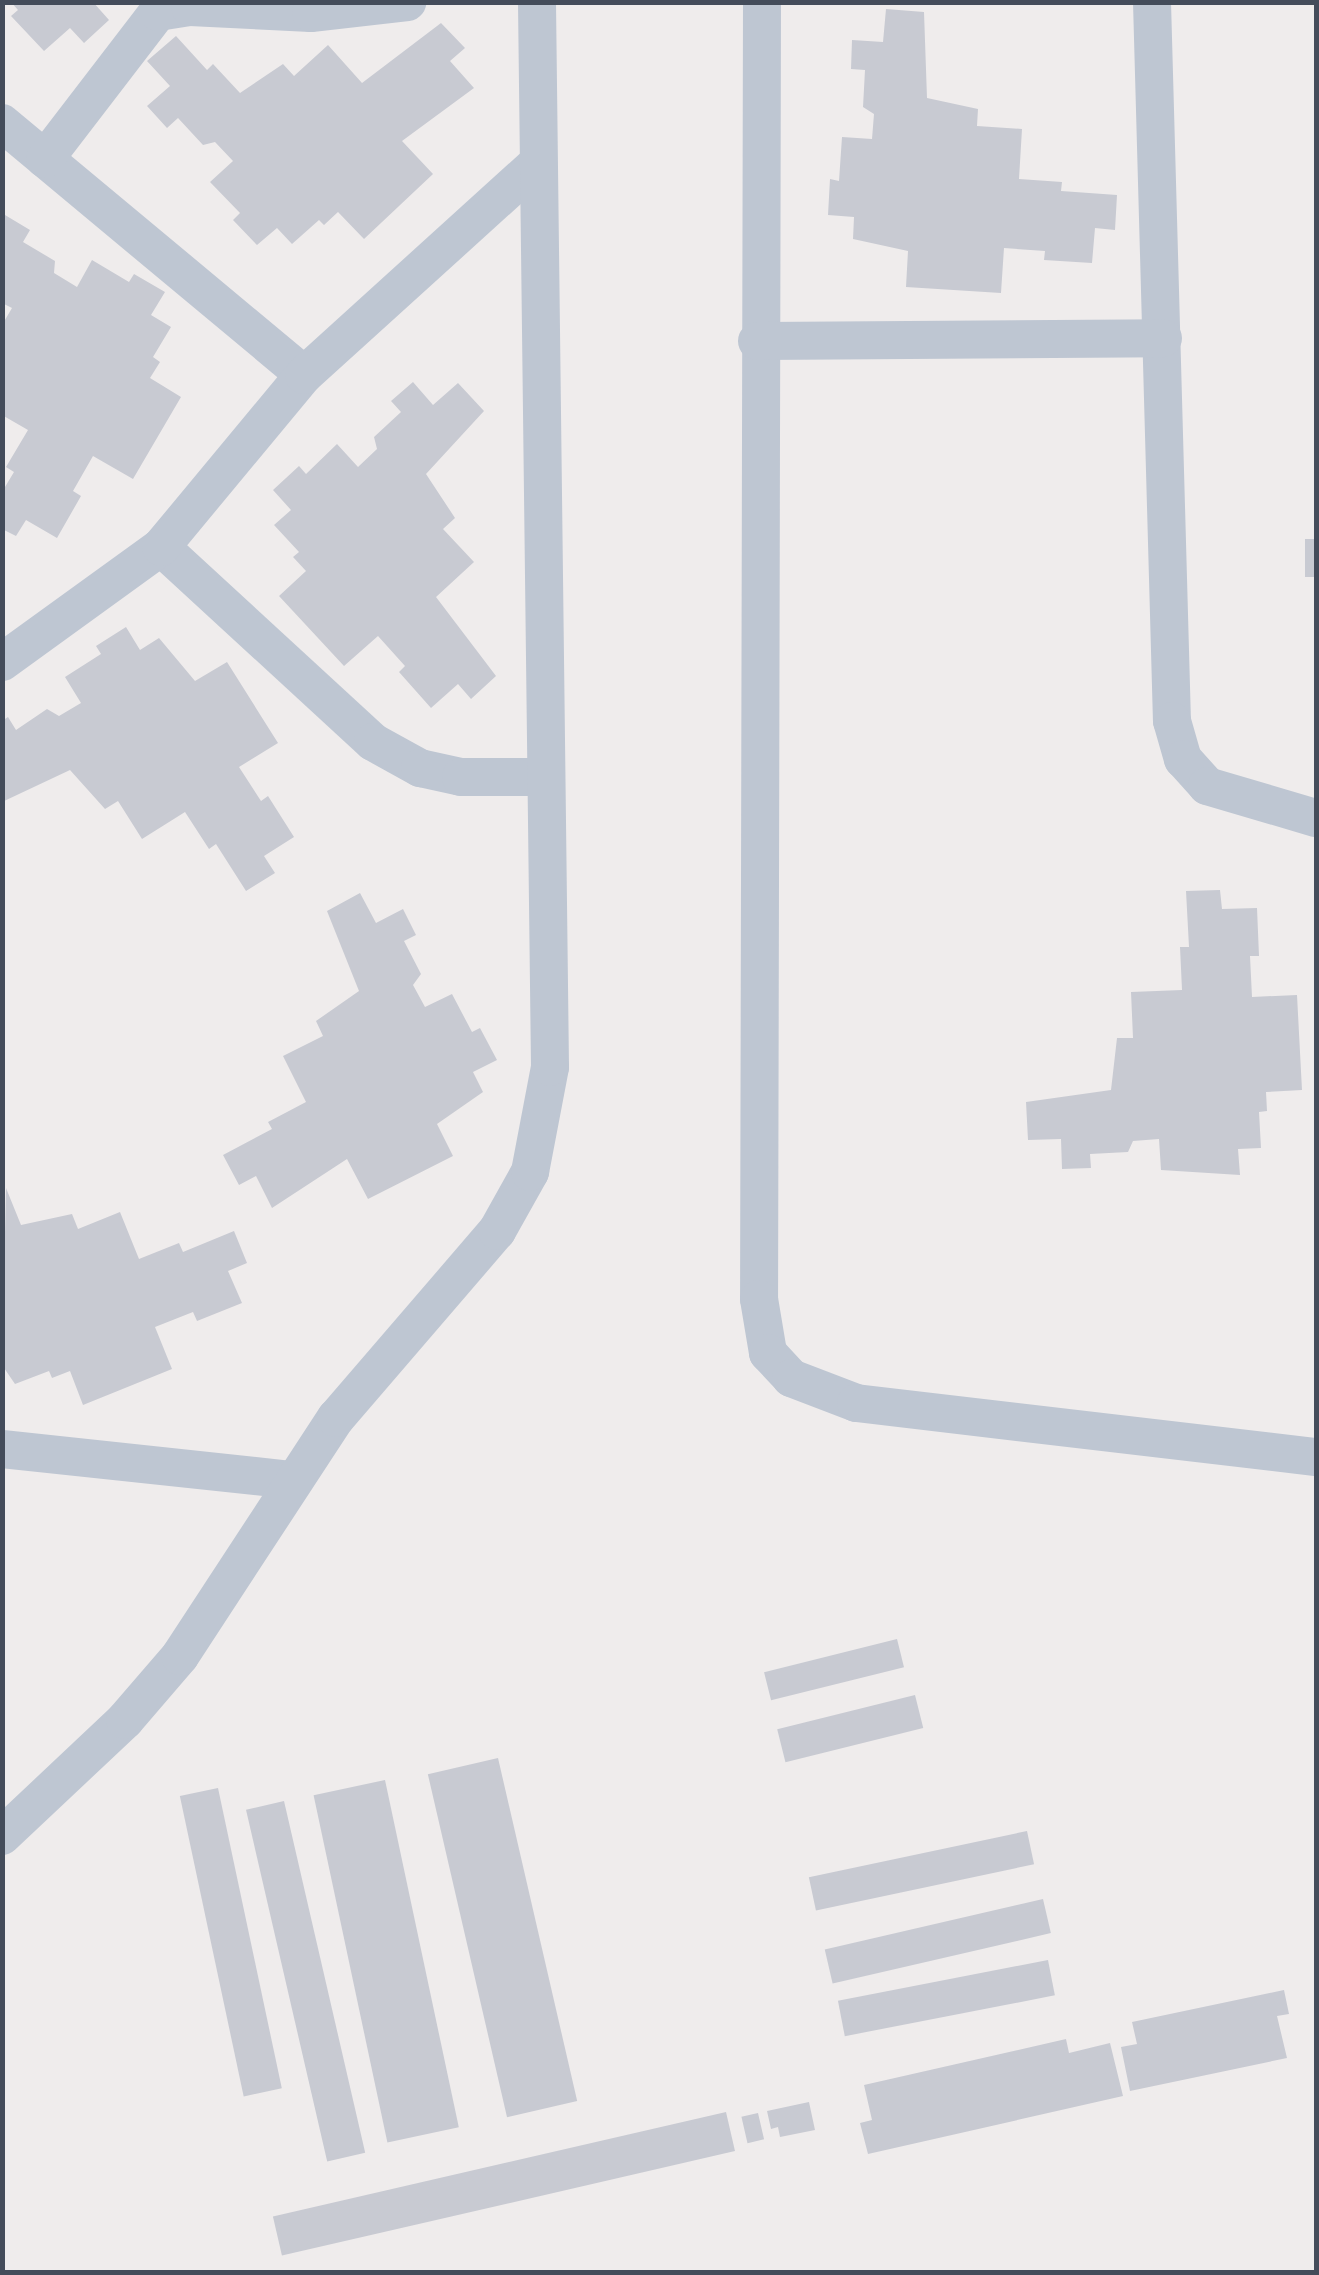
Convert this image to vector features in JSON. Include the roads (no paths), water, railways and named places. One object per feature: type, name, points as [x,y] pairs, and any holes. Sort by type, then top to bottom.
[{"type":"street","points":[[45,159],[158,12],[190,7],[311,14],[407,2]]},
{"type":"street","points":[[2,1836],[125,1720],[180,1656],[336,1418],[497,1231],[530,1172],[550,1067],[537,2]]},
{"type":"street","points":[[762,2],[757,342],[759,1299],[768,1353],[791,1378],[856,1403],[1316,1458]]},
{"type":"street","points":[[1152,2],[1172,722],[1183,759],[1207,786],[1316,818]]},
{"type":"street","points":[[2,123],[304,375]]},
{"type":"street","points":[[2,662],[161,547],[304,375],[536,164]]},
{"type":"street","points":[[757,342],[1163,338]]},
{"type":"street","points":[[161,547],[374,742],[420,768],[460,777],[545,777]]},
{"type":"street","points":[[2,1449],[292,1480]]}]
